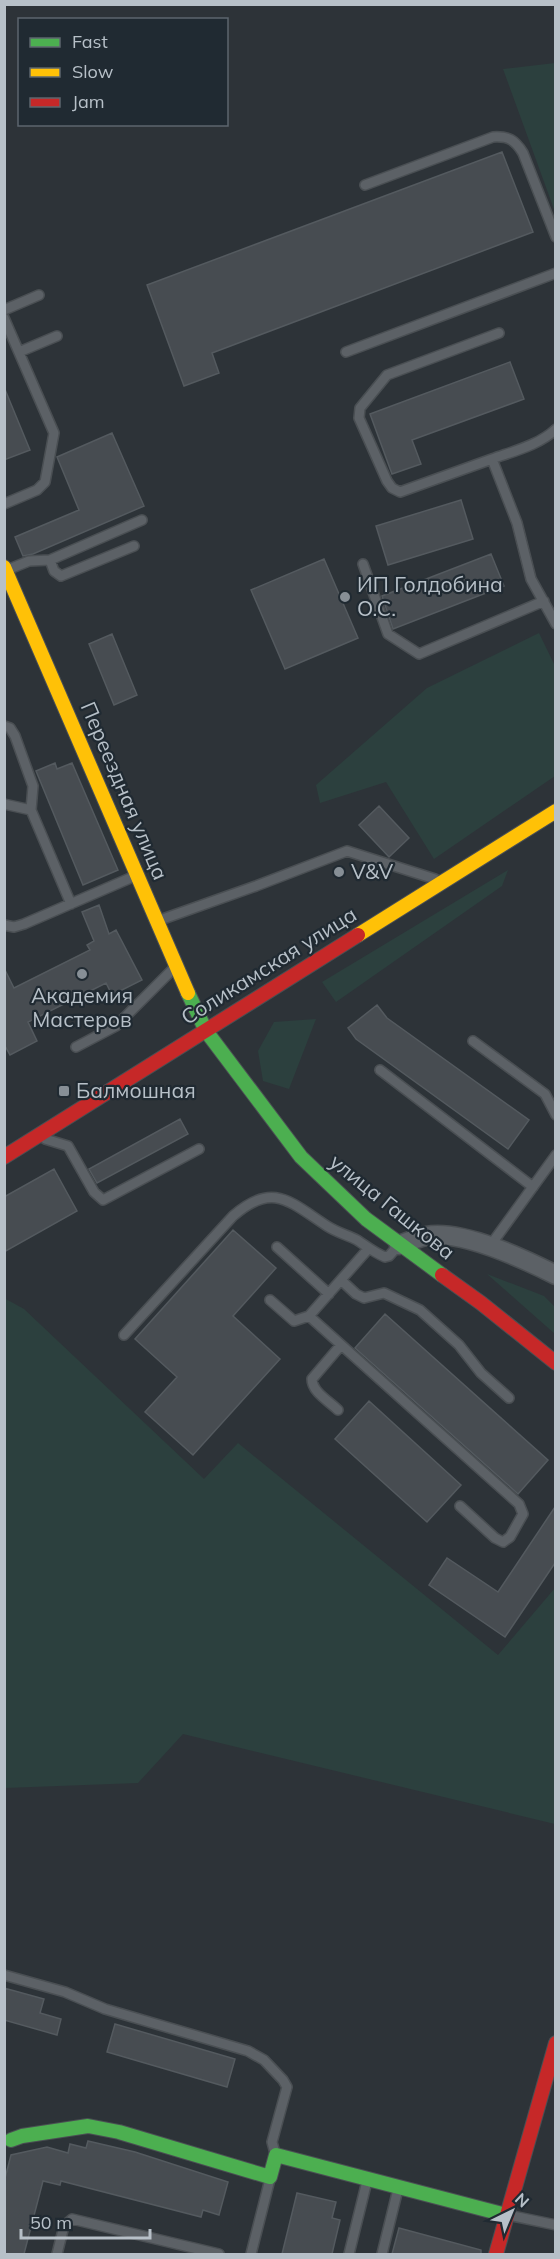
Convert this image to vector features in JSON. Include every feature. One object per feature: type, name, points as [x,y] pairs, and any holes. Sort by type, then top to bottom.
[{"type":"street","name":"Переездная улица","points":[[5,569],[206,1031]]},
{"type":"street","name":"Соликамская улица","points":[[4,1157],[555,811]]},
{"type":"street","name":"улица Гашкова","points":[[206,1031],[301,1157],[334,1191],[399,1245],[481,1303],[555,1363]]},
{"type":"street","points":[[399,1245],[428,1236],[454,1237],[490,1246],[555,1275]]},
{"type":"street","points":[[496,2254],[555,2043]]},
{"type":"street","points":[[8,2145],[22,2136],[88,2126],[119,2132],[270,2176],[276,2155],[506,2215]]},
{"type":"lane","points":[[365,185],[493,137],[504,136],[515,141],[524,153],[555,237]]},
{"type":"lane","points":[[346,352],[555,273]]},
{"type":"lane","points":[[4,310],[39,295]]},
{"type":"lane","points":[[4,318],[54,433],[45,482],[37,490],[4,504]]},
{"type":"lane","points":[[499,333],[387,375],[360,408],[358,418],[387,481],[392,488],[400,492],[535,443],[555,429]]},
{"type":"lane","points":[[20,352],[57,336]]},
{"type":"lane","points":[[492,459],[518,523],[531,579],[555,624]]},
{"type":"lane","points":[[5,569],[29,561],[50,560],[142,520]]},
{"type":"lane","points":[[50,560],[57,574],[61,576],[134,546]]},
{"type":"lane","points":[[363,564],[388,634],[419,654],[544,601]]},
{"type":"lane","points":[[4,726],[10,728],[15,736],[33,786],[31,810],[71,904]]},
{"type":"lane","points":[[4,804],[31,810]]},
{"type":"lane","points":[[157,921],[346,851],[443,882]]},
{"type":"lane","points":[[4,925],[14,927],[24,924],[138,875]]},
{"type":"lane","points":[[76,1047],[116,1026],[176,966]]},
{"type":"lane","points":[[473,1041],[545,1094],[555,1115]]},
{"type":"lane","points":[[380,1070],[533,1187]]},
{"type":"lane","points":[[37,1137],[68,1146],[94,1192],[103,1200],[199,1149]]},
{"type":"lane","points":[[490,1246],[555,1158]]},
{"type":"lane","points":[[124,1335],[233,1216],[246,1205],[260,1198],[277,1197],[294,1203],[330,1228],[385,1257],[389,1257],[399,1245]]},
{"type":"lane","points":[[277,1247],[329,1294]]},
{"type":"lane","points":[[270,1300],[294,1321],[309,1316],[369,1248]]},
{"type":"lane","points":[[341,1280],[364,1298],[384,1293],[420,1310],[459,1345],[481,1373],[509,1398]]},
{"type":"lane","points":[[309,1316],[519,1504],[523,1514],[510,1537],[504,1542],[495,1538],[460,1506]]},
{"type":"lane","points":[[338,1410],[316,1390],[312,1385],[312,1379],[341,1345]]},
{"type":"lane","points":[[4,1975],[64,1992],[105,2009],[257,2054],[287,2087],[272,2142],[276,2155]]},
{"type":"lane","points":[[251,2254],[270,2176]]},
{"type":"lane","points":[[349,2254],[368,2179]]},
{"type":"lane","points":[[382,2254],[399,2187]]},
{"type":"lane","points":[[506,2215],[555,2225]]},
{"type":"lane","points":[[57,2254],[64,2226],[72,2218],[78,2218],[219,2254]]},
{"type":"green space","points":[[556,63],[555,212],[503,69]]},
{"type":"green space","points":[[539,633],[555,666],[555,776],[434,859],[386,782],[320,803],[316,785],[427,688]]},
{"type":"green space","points":[[508,870],[502,886],[336,1002],[322,982]]},
{"type":"green space","points":[[316,1019],[289,1089],[263,1081],[258,1051],[274,1022]]},
{"type":"green space","points":[[487,1274],[544,1296],[555,1307],[555,1334]]},
{"type":"green space","points":[[4,1298],[24,1309],[204,1479],[238,1443],[498,1655],[555,1588],[555,1824],[183,1734],[138,1783],[5,1788]]},
{"type":"building","points":[[502,152],[533,232],[212,353],[219,373],[184,386],[147,285]]},
{"type":"building","points":[[510,362],[524,399],[412,440],[421,464],[392,474],[370,414]]},
{"type":"building","points":[[4,387],[30,450],[4,460]]},
{"type":"building","points":[[112,433],[144,506],[33,554],[23,556],[15,537],[79,510],[57,457]]},
{"type":"building","points":[[461,500],[473,539],[388,565],[376,526]]},
{"type":"building","points":[[491,554],[504,586],[393,629],[382,596]]},
{"type":"building","points":[[324,559],[358,638],[285,669],[251,590]]},
{"type":"building","points":[[112,634],[137,695],[114,705],[89,644]]},
{"type":"building","points":[[55,763],[57,769],[72,763],[118,870],[83,885],[36,771]]},
{"type":"building","points":[[379,806],[409,838],[389,857],[359,825]]},
{"type":"building","points":[[99,905],[109,934],[116,930],[142,980],[112,995],[106,983],[28,1022],[37,1041],[10,1055],[4,1044],[4,968],[14,988],[90,950],[87,945],[94,941],[82,912]]},
{"type":"building","points":[[377,1005],[387,1018],[529,1120],[508,1149],[356,1039],[348,1028]]},
{"type":"building","points":[[180,1119],[188,1134],[97,1183],[89,1169]]},
{"type":"building","points":[[54,1169],[77,1211],[4,1252],[4,1197]]},
{"type":"building","points":[[233,1230],[276,1268],[233,1316],[280,1359],[193,1455],[145,1412],[177,1377],[135,1339]]},
{"type":"building","points":[[385,1314],[548,1460],[518,1494],[355,1348]]},
{"type":"building","points":[[369,1401],[461,1485],[427,1522],[335,1439]]},
{"type":"building","points":[[555,1507],[555,1563],[505,1637],[429,1585],[447,1558],[498,1592]]},
{"type":"building","points":[[4,1988],[44,1999],[40,2013],[61,2019],[57,2035],[4,2020]]},
{"type":"building","points":[[115,2024],[235,2059],[227,2087],[107,2052]]},
{"type":"building","points":[[88,2141],[135,2152],[228,2182],[219,2215],[203,2210],[201,2217],[61,2181],[60,2185],[43,2181],[24,2254],[4,2254],[4,2182],[11,2155],[47,2147],[68,2153],[70,2144],[86,2148]]},
{"type":"building","points":[[297,2193],[336,2202],[332,2218],[340,2220],[332,2254],[282,2254]]},
{"type":"building","points":[[399,2228],[481,2250],[481,2254],[392,2254]]},
{"type":"traffic: fast","points":[[188,993],[206,1031],[301,1157],[366,1219],[442,1275]]},
{"type":"traffic: fast","points":[[11,2140],[22,2136],[88,2126],[119,2132],[270,2177],[276,2155],[506,2215]]},
{"type":"traffic: slow","points":[[4,567],[188,993]]},
{"type":"traffic: slow","points":[[358,935],[556,811]]},
{"type":"traffic: jam","points":[[4,1157],[358,935]]},
{"type":"traffic: jam","points":[[442,1275],[556,1363]]},
{"type":"traffic: jam","points":[[496,2254],[556,2043]]},
{"type":"place","name":"ИП Голдобина О.С.","points":[[345,597]]},
{"type":"place","name":"V&V","points":[[339,872]]},
{"type":"place","name":"Академия Мастеров","points":[[82,974]]},
{"type":"place","name":"Балмошная","points":[[64,1091]]}]
